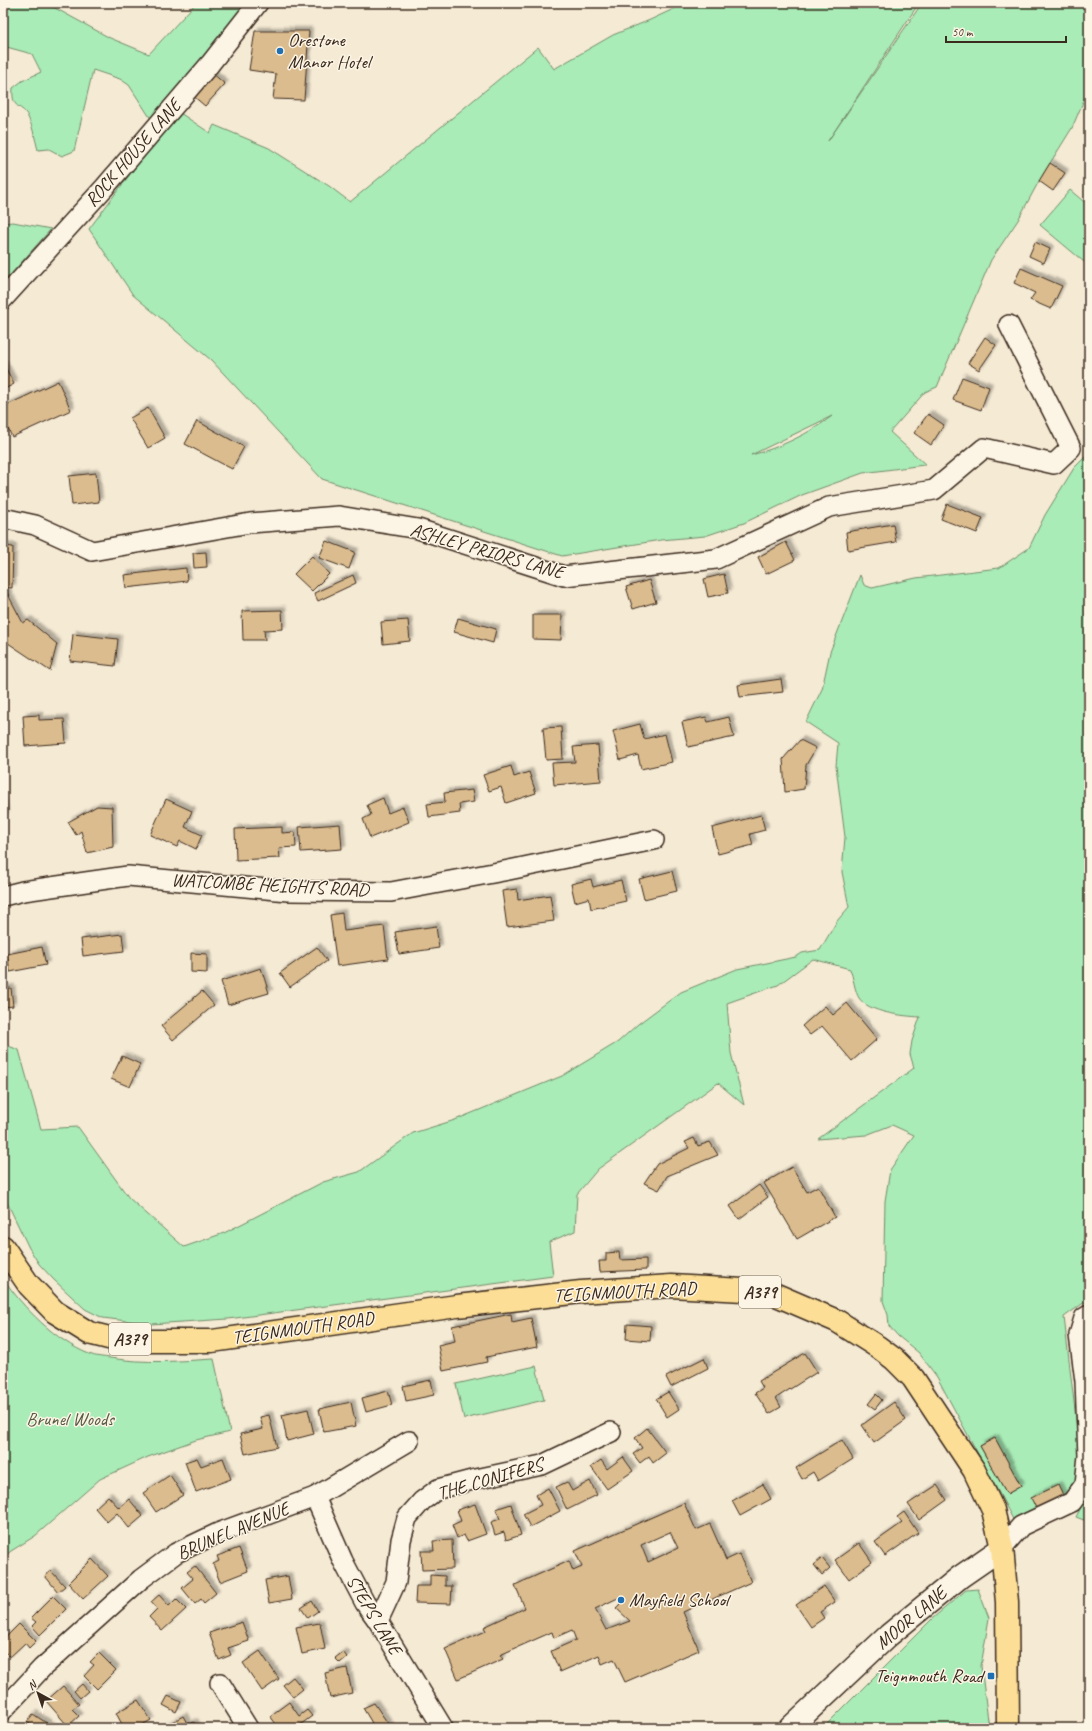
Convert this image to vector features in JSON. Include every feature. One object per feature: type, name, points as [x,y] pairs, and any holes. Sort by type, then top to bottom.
[{"type":"main road","name":"TEIGNMOUTH ROAD","points":[[3,1247],[29,1285],[55,1312],[90,1333],[108,1338],[212,1341],[457,1306],[581,1292],[671,1286],[744,1290],[774,1294],[837,1321],[878,1347],[894,1359],[913,1378],[974,1470],[992,1510],[1002,1548],[1007,1602],[1008,1728]]},
{"type":"street","name":"ROCK HOUSE LANE","points":[[3,299],[104,188],[210,64],[258,3]]},
{"type":"street","name":"ASHLEY PRIORS LANE","points":[[3,518],[35,525],[92,551],[250,523],[339,516],[418,529],[564,576],[716,559],[829,507],[934,490],[984,448],[1054,464],[1071,448],[1009,325]]},
{"type":"street","name":"WATCOMBE HEIGHTS ROAD","points":[[3,896],[23,891],[128,876],[288,891],[391,892],[509,870],[654,840]]},
{"type":"street","points":[[1002,1548],[1021,1526],[1072,1502],[1085,1484],[1088,1456],[1085,1381],[1079,1335],[1084,1318],[1089,1314]]},
{"type":"street","name":"THE CONIFERS","points":[[378,1621],[396,1582],[401,1540],[407,1518],[422,1501],[438,1489],[542,1465],[611,1432]]},
{"type":"street","name":"BRUNEL AVENUE","points":[[3,1710],[42,1668],[142,1579],[176,1553],[236,1526],[315,1497],[409,1441]]},
{"type":"street","name":"STEPS LANE","points":[[315,1497],[343,1561],[365,1603],[378,1621],[443,1728]]},
{"type":"street","name":"MOOR LANE","points":[[790,1728],[889,1635],[960,1577],[1002,1548]]},
{"type":"street","points":[[220,1684],[248,1728]]},
{"type":"green space","points":[[3,3],[38,3],[55,8],[110,38],[149,54],[196,3],[251,3],[198,69],[151,119],[129,85],[120,79],[93,70],[74,151],[62,156],[49,149],[38,150],[33,129],[28,117],[14,100],[13,88],[22,81],[41,72],[32,54],[3,46]]},
{"type":"green space","points":[[682,3],[919,3],[828,141],[922,3],[1089,3],[1089,88],[1072,128],[1039,181],[1018,220],[991,260],[937,387],[925,392],[890,432],[926,465],[863,473],[802,495],[744,523],[705,536],[661,540],[562,556],[322,479],[211,360],[133,295],[89,229],[177,111],[210,133],[214,125],[269,148],[329,186],[350,202],[538,47],[554,69],[613,35],[680,6]],"holes":[[[832,416],[823,423],[793,440],[751,455]]]},
{"type":"green space","points":[[1070,190],[1089,206],[1089,266],[1040,225]]},
{"type":"green space","points":[[13,222],[51,229],[3,283],[3,223]]},
{"type":"green space","points":[[1089,453],[1089,1299],[1064,1317],[1081,1462],[1075,1490],[1015,1523],[937,1377],[919,1353],[898,1336],[889,1326],[888,1315],[883,1301],[885,1201],[890,1170],[914,1135],[892,1125],[866,1135],[818,1139],[914,1068],[910,1054],[912,1041],[920,1017],[887,1013],[870,1007],[859,998],[850,969],[813,959],[778,985],[727,1003],[731,1053],[744,1105],[718,1083],[598,1169],[577,1194],[575,1231],[549,1242],[553,1276],[228,1319],[151,1324],[103,1318],[85,1309],[39,1264],[29,1248],[3,1192],[3,1044],[19,1050],[41,1129],[78,1127],[129,1198],[184,1247],[224,1233],[323,1182],[359,1172],[413,1133],[455,1120],[562,1076],[618,1042],[638,1024],[681,992],[737,969],[796,957],[802,953],[820,950],[837,921],[849,907],[842,872],[845,837],[836,766],[838,743],[806,722],[822,689],[830,652],[860,575],[864,585],[872,588],[916,578],[999,568],[1029,548],[1045,515],[1074,468]],"holes":[[[994,1438],[1021,1486],[1007,1494],[980,1446]]]},
{"type":"green space","name":"Brunel Woods","points":[[3,1278],[20,1301],[41,1322],[64,1341],[94,1356],[123,1360],[162,1362],[214,1359],[230,1432],[196,1440],[148,1457],[100,1479],[35,1536],[11,1551],[3,1558]]},
{"type":"green space","points":[[536,1366],[544,1400],[464,1419],[456,1384]]},
{"type":"green space","points":[[1089,1491],[1089,1522],[1076,1517]]},
{"type":"green space","points":[[978,1589],[989,1618],[981,1666],[989,1728],[823,1728],[933,1618],[966,1590]]},
{"type":"building","name":"Orestone Manor Hotel","points":[[255,31],[309,31],[304,100],[273,99],[276,74],[249,70]]},
{"type":"building","points":[[212,73],[225,84],[205,106],[192,95]]},
{"type":"building","points":[[1050,163],[1065,173],[1053,191],[1039,181]]},
{"type":"building","points":[[1035,242],[1050,249],[1044,263],[1029,256]]},
{"type":"building","points":[[1021,268],[1062,286],[1051,309],[1030,300],[1035,293],[1014,283]]},
{"type":"building","points":[[985,337],[996,345],[979,370],[968,363]]},
{"type":"building","points":[[3,363],[14,384],[3,390]]},
{"type":"building","points":[[962,377],[989,387],[981,410],[953,400]]},
{"type":"building","points":[[58,381],[71,410],[12,437],[3,418],[3,407]]},
{"type":"building","points":[[148,408],[165,438],[148,448],[130,418]]},
{"type":"building","points":[[928,414],[944,425],[931,445],[914,433]]},
{"type":"building","points":[[197,421],[244,447],[232,469],[185,444]]},
{"type":"building","points":[[96,473],[99,502],[72,505],[69,476]]},
{"type":"building","points":[[947,504],[983,518],[977,533],[941,519]]},
{"type":"building","points":[[893,524],[896,542],[848,550],[846,532]]},
{"type":"building","points":[[326,541],[355,552],[349,569],[319,558]]},
{"type":"building","points":[[786,542],[795,560],[766,574],[758,557]]},
{"type":"building","points":[[3,546],[13,547],[12,588],[4,587],[23,623],[28,620],[57,644],[50,671],[8,643],[3,645]]},
{"type":"building","points":[[206,552],[207,567],[194,568],[193,553]]},
{"type":"building","points":[[312,556],[329,574],[312,591],[294,574]]},
{"type":"building","points":[[186,568],[187,581],[126,588],[124,575]]},
{"type":"building","points":[[724,574],[728,593],[708,597],[704,579]]},
{"type":"building","points":[[353,575],[356,583],[318,601],[314,593]]},
{"type":"building","points":[[649,580],[656,602],[633,609],[626,587]]},
{"type":"building","points":[[282,610],[283,629],[264,630],[265,640],[243,640],[242,611]]},
{"type":"building","points":[[533,615],[562,615],[561,640],[533,639]]},
{"type":"building","points":[[458,618],[496,629],[493,643],[454,632]]},
{"type":"building","points":[[408,620],[410,641],[383,644],[381,622]]},
{"type":"building","points":[[73,634],[118,639],[115,666],[70,661]]},
{"type":"building","points":[[781,679],[783,692],[740,697],[738,685]]},
{"type":"building","points":[[39,715],[39,720],[64,719],[66,743],[25,746],[23,716]]},
{"type":"building","points":[[706,717],[708,722],[729,717],[734,737],[688,747],[682,722]]},
{"type":"building","points":[[640,724],[644,739],[665,734],[672,762],[641,769],[638,755],[620,760],[613,731]]},
{"type":"building","points":[[561,727],[563,759],[546,760],[543,728]]},
{"type":"building","points":[[800,740],[816,748],[806,765],[804,789],[785,792],[783,759]]},
{"type":"building","points":[[598,745],[601,781],[554,785],[552,763],[575,762],[573,747]]},
{"type":"building","points":[[511,766],[514,777],[529,772],[536,793],[506,803],[501,787],[489,791],[483,775]]},
{"type":"building","points":[[472,790],[474,802],[459,804],[460,813],[429,817],[427,804],[445,802],[444,793]]},
{"type":"building","points":[[383,798],[388,813],[403,807],[409,822],[370,838],[363,819],[371,815],[367,805]]},
{"type":"building","points":[[166,799],[192,811],[185,827],[202,835],[196,849],[180,841],[177,847],[150,835]]},
{"type":"building","points":[[3,803],[5,816],[3,816]]},
{"type":"building","points":[[97,806],[112,807],[113,847],[87,853],[81,831],[76,835],[68,822]]},
{"type":"building","points":[[761,815],[765,830],[750,834],[753,845],[718,854],[712,828]]},
{"type":"building","points":[[340,824],[342,849],[301,852],[299,827]]},
{"type":"building","points":[[282,827],[282,833],[295,832],[296,847],[279,848],[280,858],[236,860],[235,829]]},
{"type":"building","points":[[672,871],[677,891],[644,899],[639,879]]},
{"type":"building","points":[[591,879],[593,887],[621,880],[626,901],[591,909],[589,898],[575,902],[571,884]]},
{"type":"building","points":[[517,889],[518,900],[550,895],[554,921],[507,927],[502,891]]},
{"type":"building","points":[[342,913],[344,931],[384,926],[388,959],[337,966],[330,915]]},
{"type":"building","points":[[436,926],[439,948],[399,954],[395,932]]},
{"type":"building","points":[[122,934],[124,951],[83,956],[81,939]]},
{"type":"building","points":[[42,947],[46,965],[10,972],[7,954]]},
{"type":"building","points":[[317,947],[327,961],[290,987],[280,973]]},
{"type":"building","points":[[191,953],[207,954],[207,973],[191,972]]},
{"type":"building","points":[[261,968],[269,993],[228,1005],[221,981]]},
{"type":"building","points":[[11,988],[13,1006],[5,1007],[3,989]]},
{"type":"building","points":[[202,991],[214,1005],[173,1040],[161,1026]]},
{"type":"building","points":[[847,1003],[877,1039],[852,1061],[822,1026],[810,1035],[802,1026],[825,1006],[833,1015]]},
{"type":"building","points":[[122,1056],[140,1064],[130,1087],[111,1079]]},
{"type":"building","points":[[694,1138],[698,1146],[710,1142],[718,1155],[667,1176],[659,1190],[644,1183],[657,1164],[689,1148],[685,1142]]},
{"type":"building","points":[[792,1167],[807,1192],[818,1186],[835,1217],[797,1239],[764,1183]]},
{"type":"building","points":[[759,1185],[768,1197],[739,1219],[730,1206]]},
{"type":"building","points":[[619,1252],[620,1260],[646,1259],[646,1270],[600,1272],[599,1261],[606,1261],[606,1253]]},
{"type":"building","points":[[511,1314],[512,1322],[531,1318],[537,1347],[486,1357],[487,1362],[443,1371],[438,1345],[455,1341],[452,1326]]},
{"type":"building","points":[[627,1324],[651,1326],[650,1341],[626,1339]]},
{"type":"building","points":[[805,1353],[817,1372],[776,1398],[781,1407],[769,1414],[755,1393],[763,1388],[759,1381]]},
{"type":"building","points":[[704,1358],[708,1368],[671,1387],[666,1377]]},
{"type":"building","points":[[431,1380],[434,1395],[406,1401],[403,1386]]},
{"type":"building","points":[[388,1391],[392,1405],[366,1412],[362,1398]]},
{"type":"building","points":[[668,1392],[679,1409],[667,1417],[656,1399]]},
{"type":"building","points":[[876,1394],[882,1400],[875,1409],[868,1404]]},
{"type":"building","points":[[351,1402],[356,1426],[324,1432],[319,1409]]},
{"type":"building","points":[[894,1402],[906,1420],[874,1443],[862,1425]]},
{"type":"building","points":[[308,1409],[314,1434],[287,1441],[282,1415]]},
{"type":"building","points":[[269,1415],[277,1447],[245,1454],[240,1434],[263,1429],[260,1417]]},
{"type":"building","points":[[647,1428],[666,1453],[653,1463],[649,1456],[640,1463],[633,1454],[642,1448],[635,1438]]},
{"type":"building","points":[[995,1438],[1021,1486],[1007,1494],[980,1446]]},
{"type":"building","points":[[842,1440],[853,1459],[818,1481],[813,1472],[802,1479],[796,1468]]},
{"type":"building","points":[[623,1457],[633,1471],[607,1489],[591,1467],[601,1460],[607,1469]]},
{"type":"building","points":[[197,1458],[201,1466],[223,1458],[231,1479],[196,1492],[185,1462]]},
{"type":"building","points":[[170,1475],[183,1495],[156,1512],[143,1493]]},
{"type":"building","points":[[590,1481],[597,1495],[567,1510],[556,1487],[567,1482],[572,1491]]},
{"type":"building","points":[[763,1484],[771,1499],[740,1516],[732,1501]]},
{"type":"building","points":[[937,1485],[947,1500],[919,1520],[908,1504]]},
{"type":"building","points":[[1058,1485],[1064,1498],[1037,1510],[1031,1498]]},
{"type":"building","points":[[548,1488],[560,1511],[530,1527],[523,1514],[541,1505],[536,1495]]},
{"type":"building","points":[[108,1496],[119,1508],[129,1499],[143,1516],[129,1528],[117,1513],[107,1522],[95,1508]]},
{"type":"building","points":[[684,1503],[696,1530],[710,1524],[726,1560],[739,1554],[751,1582],[683,1612],[699,1650],[625,1682],[614,1659],[602,1664],[599,1655],[560,1672],[551,1651],[576,1640],[572,1630],[554,1638],[552,1632],[500,1655],[503,1659],[458,1679],[445,1649],[486,1631],[484,1627],[525,1608],[515,1585],[569,1561],[573,1571],[582,1567],[575,1551]],"holes":[[[670,1532],[678,1548],[648,1562],[641,1545]],[[620,1597],[622,1602],[616,1608],[630,1621],[606,1630],[595,1609]]]},
{"type":"building","points":[[475,1504],[486,1534],[467,1541],[464,1535],[457,1538],[452,1525],[461,1521],[457,1510]]},
{"type":"building","points":[[511,1504],[521,1535],[506,1540],[504,1532],[495,1535],[491,1522],[500,1519],[496,1509]]},
{"type":"building","points":[[904,1512],[918,1533],[885,1556],[875,1542],[902,1523],[897,1517]]},
{"type":"building","points":[[452,1540],[453,1569],[422,1570],[421,1551],[434,1551],[433,1541]]},
{"type":"building","points":[[859,1543],[872,1562],[849,1579],[835,1560]]},
{"type":"building","points":[[239,1548],[248,1571],[220,1582],[213,1564],[219,1561],[217,1556]]},
{"type":"building","points":[[822,1558],[830,1568],[822,1575],[814,1565]]},
{"type":"building","points":[[92,1559],[108,1576],[83,1599],[68,1583]]},
{"type":"building","points":[[195,1566],[216,1593],[204,1603],[201,1599],[195,1604],[182,1588],[193,1579],[187,1572]]},
{"type":"building","points":[[51,1571],[65,1586],[58,1592],[45,1576]]},
{"type":"building","points":[[430,1575],[445,1576],[445,1586],[452,1586],[451,1604],[415,1603],[416,1586],[430,1586]]},
{"type":"building","points":[[288,1576],[292,1599],[269,1603],[265,1580]]},
{"type":"building","points":[[824,1586],[835,1602],[820,1612],[824,1618],[811,1627],[796,1605]]},
{"type":"building","points":[[159,1595],[169,1606],[176,1599],[186,1609],[162,1631],[149,1617],[157,1609],[151,1602]]},
{"type":"building","points":[[53,1596],[66,1609],[40,1635],[32,1626],[36,1622],[31,1618]]},
{"type":"building","points":[[312,1601],[318,1611],[308,1618],[301,1608]]},
{"type":"building","points":[[242,1622],[249,1641],[228,1648],[231,1655],[219,1660],[209,1633]]},
{"type":"building","points":[[320,1623],[325,1649],[302,1654],[296,1627]]},
{"type":"building","points":[[19,1624],[36,1641],[29,1648],[25,1643],[10,1657],[3,1650],[3,1640]]},
{"type":"building","points":[[260,1651],[279,1679],[262,1691],[243,1663]]},
{"type":"building","points":[[343,1652],[347,1657],[340,1663],[335,1658]]},
{"type":"building","points":[[99,1653],[116,1670],[97,1689],[84,1676],[94,1665],[90,1662]]},
{"type":"building","points":[[347,1668],[352,1693],[330,1698],[325,1673]]},
{"type":"building","points":[[293,1677],[303,1689],[293,1697],[283,1685]]},
{"type":"building","points":[[82,1684],[88,1691],[80,1698],[74,1691]]},
{"type":"building","points":[[63,1686],[79,1704],[72,1709],[79,1716],[68,1726],[46,1701]]},
{"type":"building","points":[[168,1696],[181,1702],[176,1712],[163,1705]]},
{"type":"building","points":[[138,1700],[151,1720],[137,1728],[124,1728],[116,1713]]},
{"type":"building","points":[[289,1702],[299,1716],[307,1710],[312,1716],[296,1728],[279,1728],[270,1716]]},
{"type":"building","points":[[374,1703],[391,1728],[367,1728],[372,1723],[363,1708]]},
{"type":"building","points":[[33,1714],[54,1728],[33,1728],[34,1727],[27,1722]]},
{"type":"building","points":[[183,1716],[188,1725],[194,1722],[197,1728],[162,1728]]},
{"type":"place","name":"Orestone Manor Hotel","points":[[280,51]]},
{"type":"place","name":"Mayfield School","points":[[621,1600]]},
{"type":"place","name":"Teignmouth Road","points":[[991,1676]]}]
